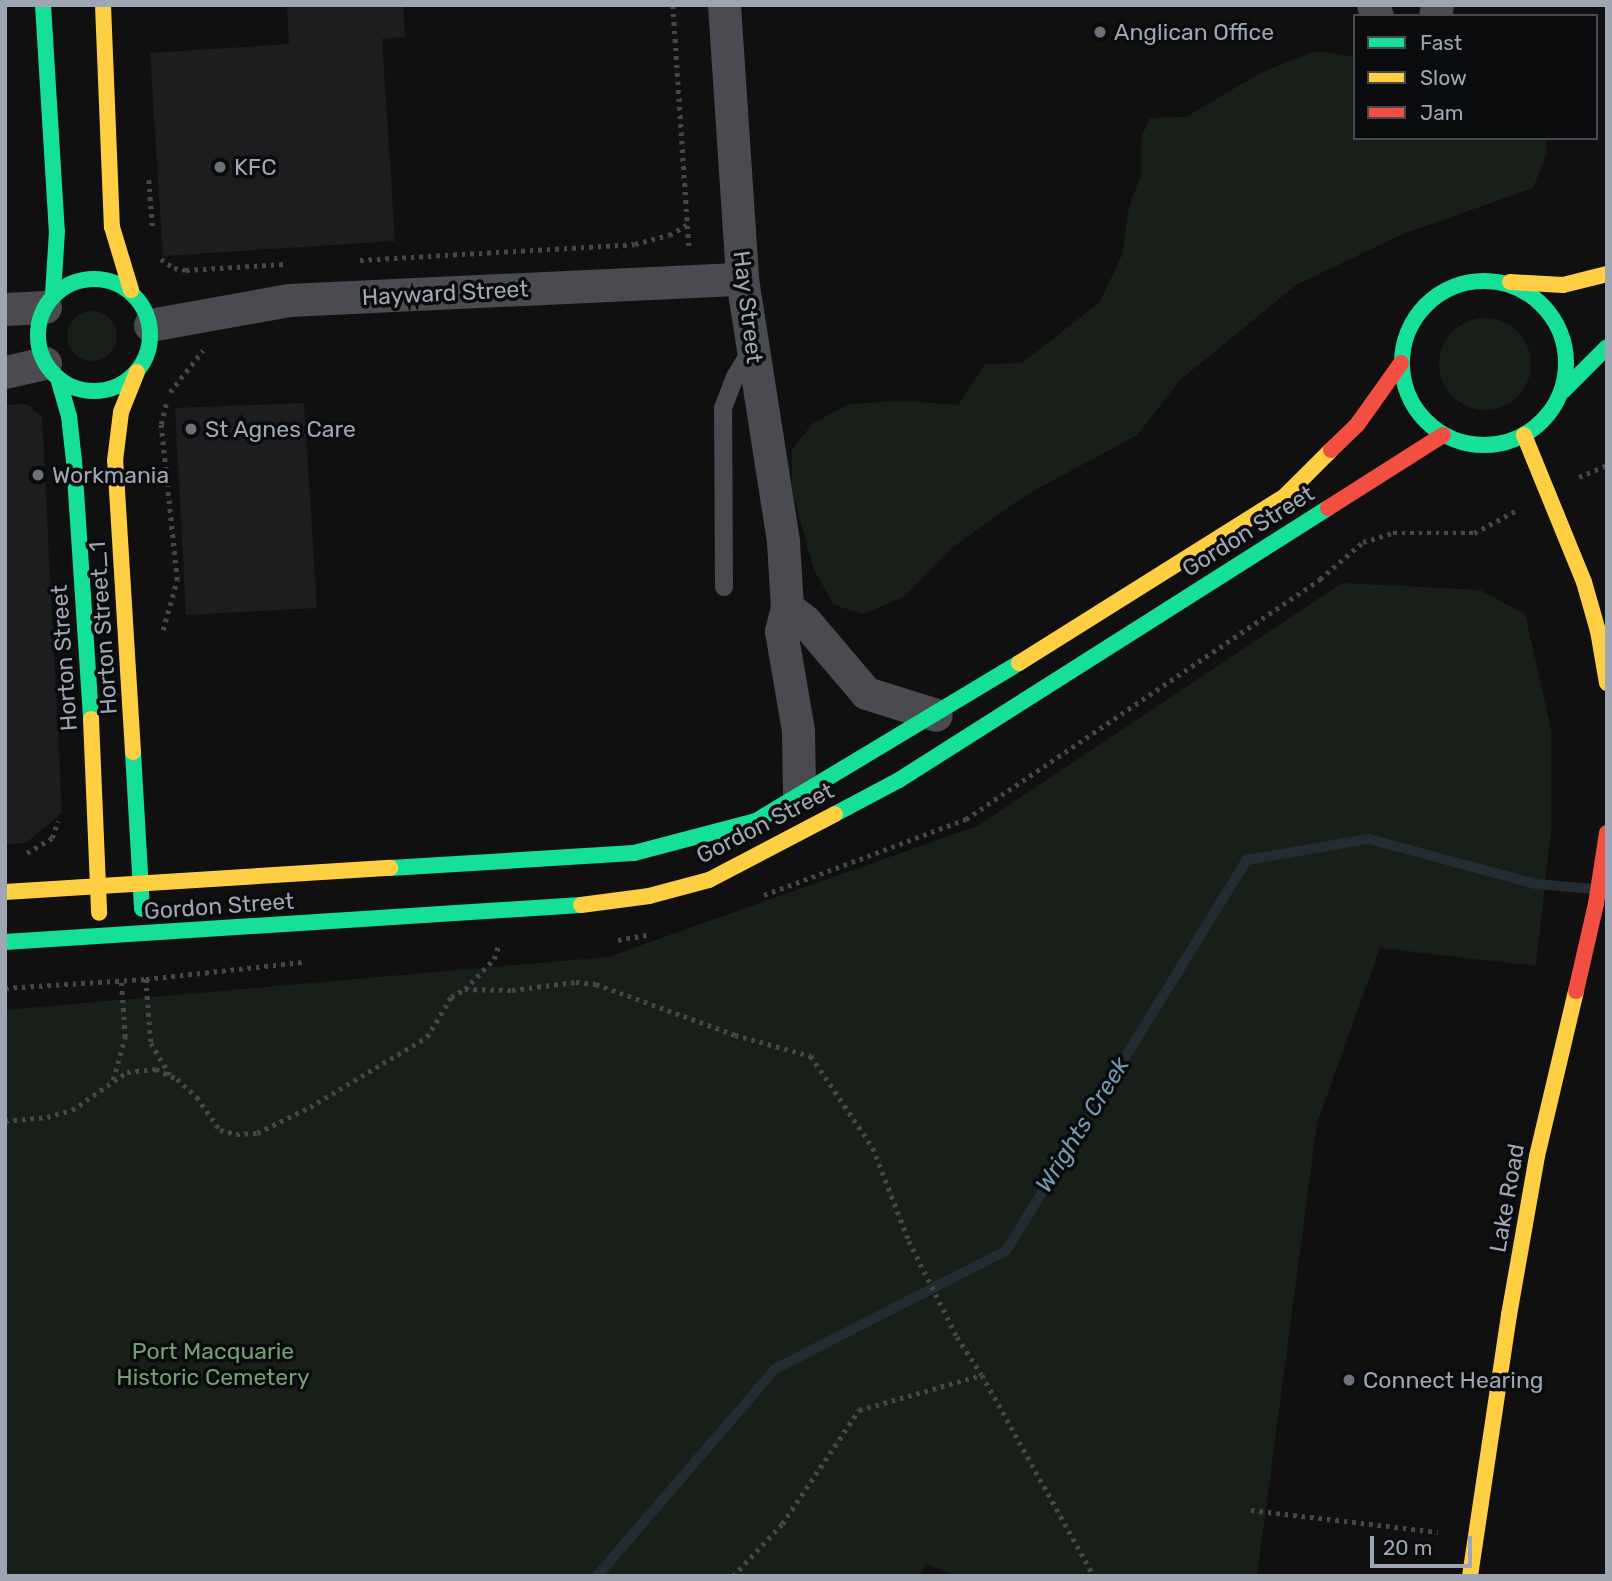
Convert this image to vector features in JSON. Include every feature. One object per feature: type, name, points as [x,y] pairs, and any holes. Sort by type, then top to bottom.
[{"type":"main road","points":[[43,5],[57,231],[49,301],[39,325],[39,345],[52,371],[83,390],[103,390],[121,384],[137,372],[150,345],[150,325],[144,307],[131,290],[112,228],[103,5]]},
{"type":"main road","points":[[1607,274],[1563,285],[1467,282],[1440,293],[1419,312],[1405,338],[1401,363],[1406,391],[1420,416],[1443,435],[1470,444],[1497,445],[1524,435],[1547,417],[1563,391],[1607,347]]},
{"type":"main road","points":[[49,301],[87,279],[107,280],[131,290]]},
{"type":"main road","points":[[1497,281],[1524,291],[1547,309],[1562,334],[1567,362],[1563,391]]},
{"type":"main road","name":"Gordon Street","points":[[5,892],[634,853],[755,821],[936,715],[1284,497],[1357,425],[1401,363]]},
{"type":"main road","name":"Horton Street","points":[[52,371],[69,416],[74,461],[92,733],[100,936]]},
{"type":"main road","name":"Horton Street_1","points":[[137,372],[121,412],[115,461],[140,884]]},
{"type":"main road","name":"Gordon Street","points":[[5,942],[145,935],[370,916],[581,905],[649,895],[709,880],[899,780],[1443,435]]},
{"type":"main road","points":[[1524,435],[1584,582],[1598,631],[1607,683]]},
{"type":"main road","name":"Lake Road","points":[[1470,1576],[1508,1315],[1536,1156],[1596,904],[1607,833]]},
{"type":"main road","points":[[140,884],[145,935]]},
{"type":"street","name":"Hay Street","points":[[724,5],[742,279],[783,541],[787,607],[781,631],[798,730],[799,794]]},
{"type":"street","name":"Hayward Street","points":[[150,325],[289,300],[742,279]]},
{"type":"street","points":[[5,310],[49,301]]},
{"type":"street","points":[[5,372],[52,371]]},
{"type":"street","points":[[787,607],[805,621],[866,693],[936,715]]},
{"type":"lane","points":[[724,587],[723,408],[735,377],[753,348]]},
{"type":"path","points":[[673,5],[689,242]]},
{"type":"path","points":[[356,260],[635,244],[669,235],[687,225]]},
{"type":"path","points":[[164,263],[186,270],[287,264]]},
{"type":"path","points":[[160,641],[177,580],[161,424],[170,392],[203,352],[203,343]]},
{"type":"path","points":[[1590,472],[1607,466]]},
{"type":"path","points":[[23,855],[52,838],[60,816]]},
{"type":"path","points":[[5,1121],[47,1117],[72,1110],[127,1072],[156,1069],[170,1076],[197,1097],[220,1130],[236,1134],[257,1133],[310,1107],[428,1037],[451,997],[465,989],[494,959],[500,942]]},
{"type":"path","points":[[146,979],[151,1043],[170,1076]]},
{"type":"path","points":[[113,1081],[125,1037],[121,980]]},
{"type":"path","points":[[465,989],[512,990],[576,982],[596,984],[735,1035],[811,1056],[873,1148],[909,1241],[957,1337],[982,1375],[1094,1576]]},
{"type":"path","points":[[733,1576],[782,1524],[859,1410],[982,1375]]},
{"type":"path","points":[[1251,1510],[1438,1532]]},
{"type":"shaded area","points":[[287,5],[403,5],[405,37],[382,39],[395,241],[163,256],[150,53],[289,44]]},
{"type":"shaded area","points":[[304,403],[317,608],[186,615],[175,408]]},
{"type":"shaded area","points":[[27,404],[42,417],[62,813],[26,843],[5,844],[5,405]]},
{"type":"green space","points":[[1316,51],[1353,57],[1353,140],[1545,140],[1547,152],[1533,188],[1403,234],[1296,285],[1180,380],[1137,435],[1028,494],[1000,513],[953,547],[905,596],[863,614],[834,605],[814,570],[792,490],[792,450],[812,424],[849,404],[905,401],[958,405],[985,364],[1022,363],[1100,302],[1122,255],[1129,207],[1141,175],[1141,138],[1150,118],[1186,117],[1262,72]]},
{"type":"green space","points":[[92,311],[109,319],[117,336],[109,353],[92,361],[75,353],[67,336],[75,319]]},
{"type":"green space","points":[[1485,318],[1503,322],[1517,332],[1527,346],[1531,364],[1527,382],[1517,396],[1503,406],[1485,410],[1467,406],[1453,396],[1443,382],[1439,364],[1443,346],[1453,332],[1467,322]]},
{"type":"green space","name":"Port Macquarie Historic Cemetery","points":[[1342,583],[1480,590],[1525,614],[1551,729],[1551,830],[1536,966],[1380,948],[1317,1123],[1257,1576],[956,1576],[926,1564],[919,1576],[5,1576],[5,1010],[608,957],[977,826]]},
{"type":"waterway","name":"Wrights Creek","points":[[597,1576],[775,1369],[1006,1251],[1247,860],[1369,839],[1536,884],[1594,889]]},
{"type":"traffic: fast","points":[[43,5],[57,231],[53,295]]},
{"type":"traffic: fast","points":[[94,279],[115,283],[134,295],[146,314],[150,335],[146,356],[134,375],[115,387],[94,391],[73,387],[54,375],[42,356],[38,335],[42,314],[54,295],[73,283],[94,279]]},
{"type":"traffic: fast","points":[[1484,281],[1515,287],[1542,305],[1560,332],[1566,363],[1560,394],[1542,421],[1515,439],[1484,445],[1453,439],[1426,421],[1408,394],[1402,363],[1408,332],[1426,305],[1453,287],[1484,281]]},
{"type":"traffic: fast","points":[[1563,391],[1607,347]]},
{"type":"traffic: fast","points":[[58,378],[69,416],[74,461],[91,719]]},
{"type":"traffic: fast","points":[[835,814],[899,780],[1328,508]]},
{"type":"traffic: fast","points":[[390,868],[634,853],[756,821],[1019,663]]},
{"type":"traffic: fast","points":[[133,752],[142,909]]},
{"type":"traffic: fast","points":[[5,942],[581,905]]},
{"type":"traffic: slow","points":[[103,5],[112,227],[131,290]]},
{"type":"traffic: slow","points":[[1510,282],[1563,285],[1607,274]]},
{"type":"traffic: slow","points":[[133,752],[115,461],[121,412],[137,372]]},
{"type":"traffic: slow","points":[[1524,435],[1584,582],[1598,631],[1607,683]]},
{"type":"traffic: slow","points":[[1019,663],[1284,497],[1331,450]]},
{"type":"traffic: slow","points":[[91,719],[99,913]]},
{"type":"traffic: slow","points":[[581,905],[649,896],[709,880],[835,814]]},
{"type":"traffic: slow","points":[[5,892],[390,868]]},
{"type":"traffic: slow","points":[[1470,1576],[1509,1315],[1537,1156],[1576,991]]},
{"type":"traffic: jam","points":[[1331,450],[1357,425],[1401,363]]},
{"type":"traffic: jam","points":[[1328,508],[1443,435]]},
{"type":"traffic: jam","points":[[1576,991],[1596,904],[1607,833]]},
{"type":"place","name":"Anglican Office","points":[[1100,32]]},
{"type":"place","name":"KFC","points":[[220,167]]},
{"type":"place","name":"St Agnes Care","points":[[191,429]]},
{"type":"place","name":"Workmania","points":[[38,475]]},
{"type":"place","name":"Connect Hearing","points":[[1349,1380]]}]
